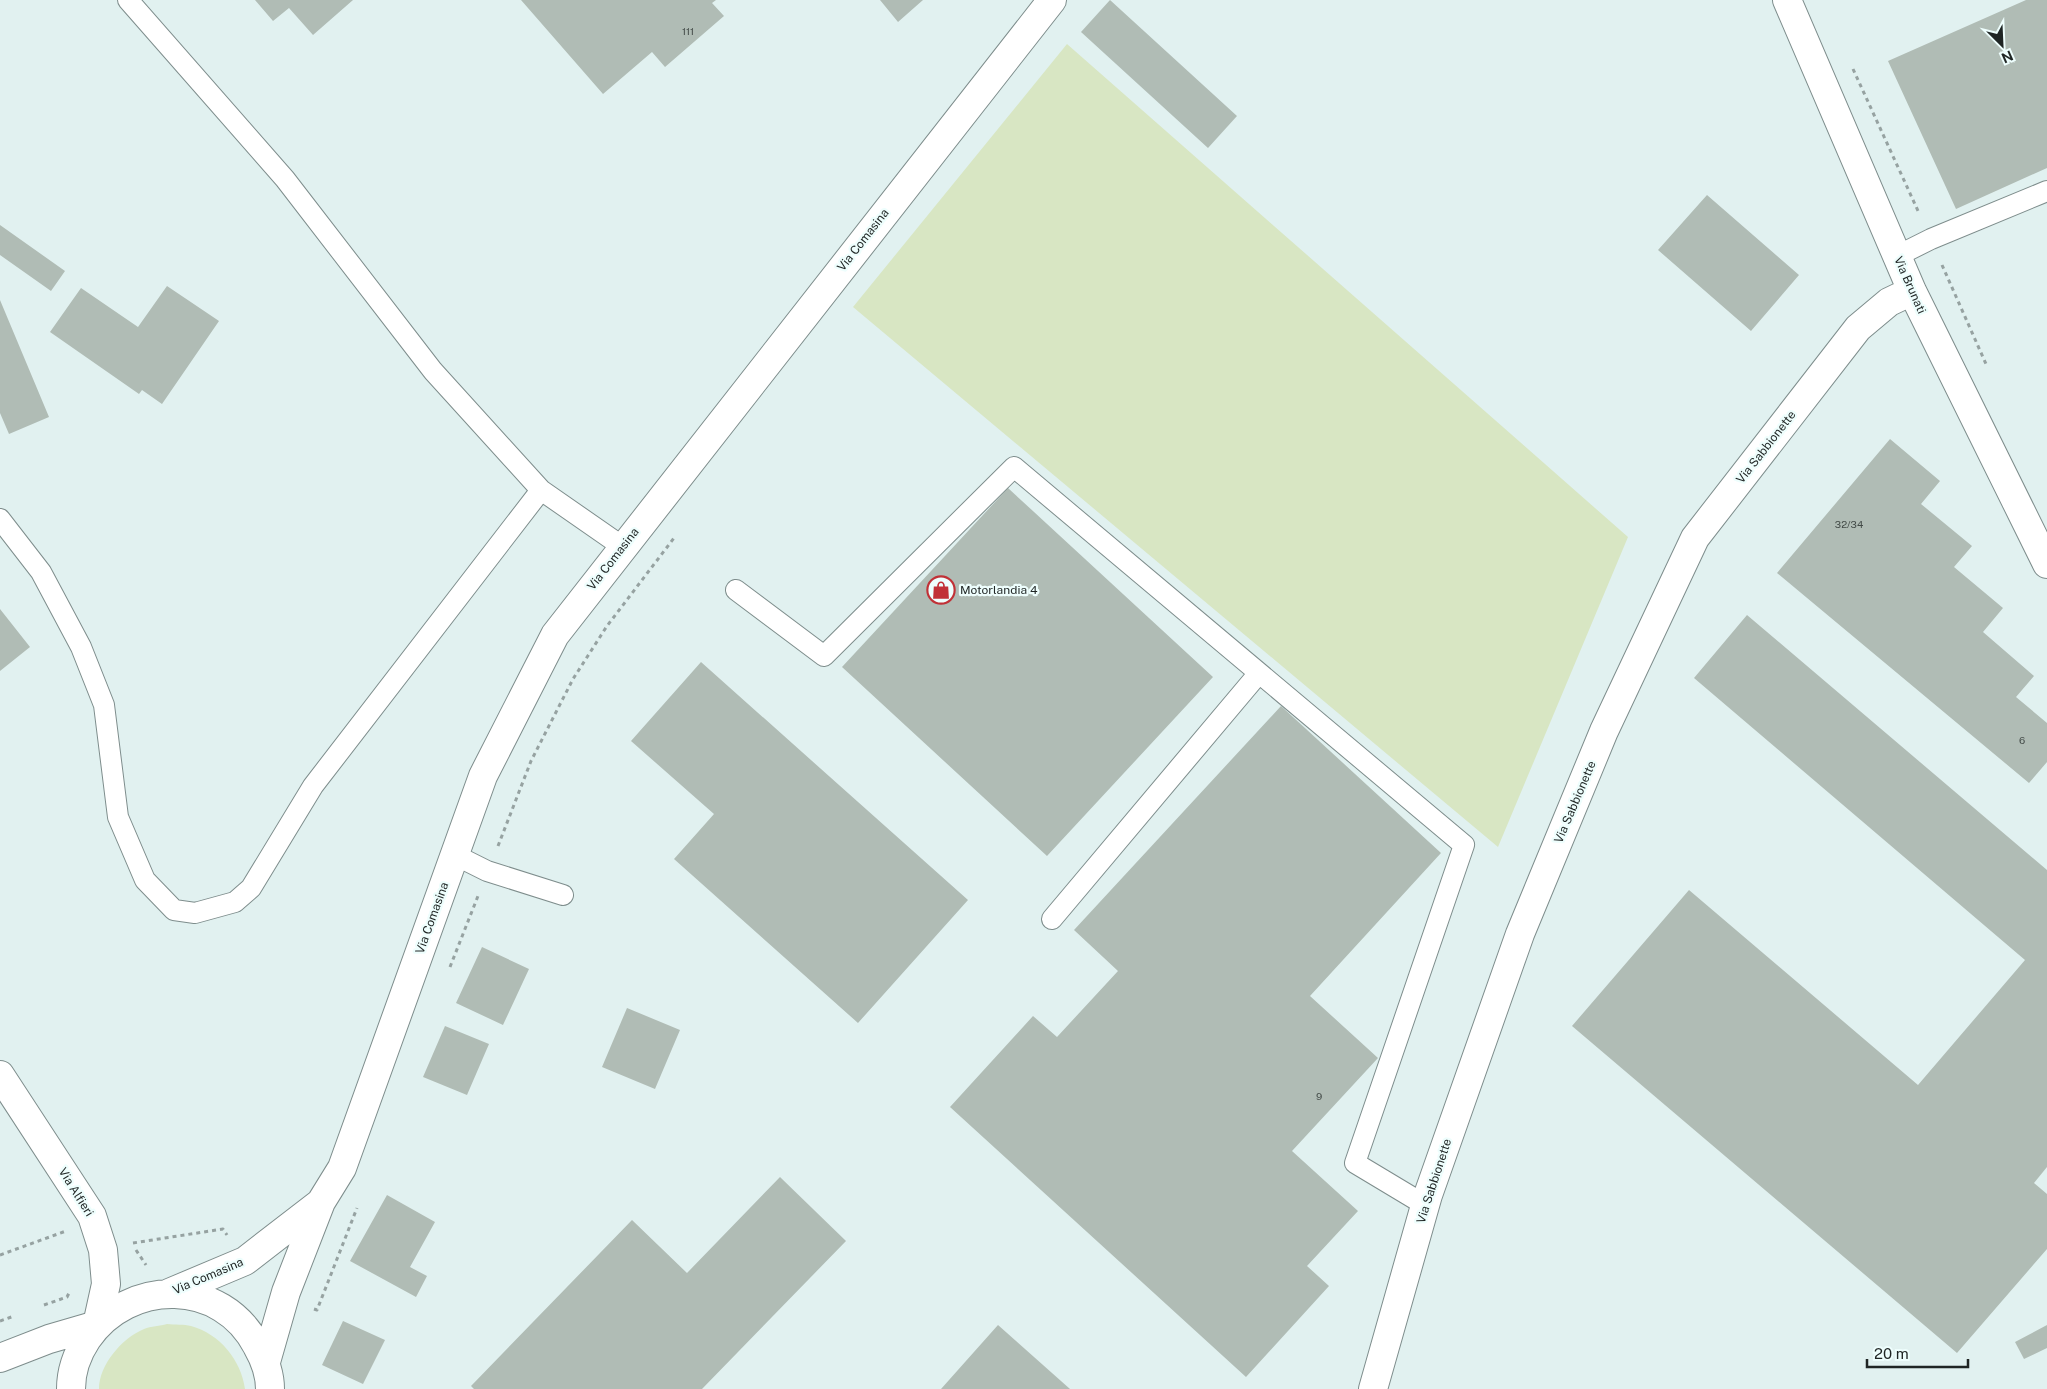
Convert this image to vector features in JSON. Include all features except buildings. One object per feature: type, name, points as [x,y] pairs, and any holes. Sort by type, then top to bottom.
[{"type":"main road","name":"Via Comasina","points":[[266,1362],[286,1292],[321,1202],[342,1168],[484,776],[555,635],[1052,0]]},
{"type":"main road","name":"Via Brunati","points":[[1787,0],[1912,291],[2047,564]]},
{"type":"main road","name":"Via Sabbionette","points":[[1373,1389],[1425,1205],[1520,934],[1604,731],[1695,538],[1858,328],[1889,302],[1912,291]]},
{"type":"main road","name":"Via Alfieri","points":[[0,1075],[92,1216],[102,1250],[106,1284],[97,1325]]},
{"type":"main road","name":"Via Comasina","points":[[167,1294],[245,1261],[321,1202]]},
{"type":"main road","points":[[71,1389],[71,1380],[80,1350],[97,1325],[117,1308],[141,1298],[167,1294],[199,1297],[228,1311],[251,1334],[266,1362],[270,1389]]},
{"type":"main road","points":[[0,1358],[49,1339],[97,1325]]},
{"type":"lane","points":[[128,0],[285,179],[433,371],[541,490],[623,547]]},
{"type":"lane","points":[[1897,256],[1931,239],[2047,191]]},
{"type":"lane","points":[[736,590],[824,656],[1014,467],[1464,845],[1354,1164],[1425,1205]]},
{"type":"lane","points":[[0,519],[41,572],[81,646],[104,705],[118,818],[146,880],[174,910],[195,913],[235,902],[251,888],[314,786],[541,490]]},
{"type":"lane","points":[[1052,919],[1259,673]]},
{"type":"lane","points":[[455,855],[487,872],[563,895]]},
{"type":"path","points":[[448,972],[530,761],[574,679],[608,626],[680,530]]},
{"type":"path","points":[[286,1292],[317,1310],[360,1201]]},
{"type":"path","points":[[0,1255],[71,1229]]},
{"type":"path","points":[[102,1250],[223,1229],[245,1261]]},
{"type":"path","points":[[68,1297],[72,1289]]},
{"type":"green space","points":[[1067,44],[1628,537],[1498,847],[853,307]]},
{"type":"green space","points":[[167,1324],[191,1326],[211,1335],[220,1342],[234,1358],[243,1378],[245,1389],[99,1389],[100,1380],[107,1362],[120,1346],[144,1329]]},
{"type":"place","name":"Motorlandia 4","points":[[941,590]]}]
